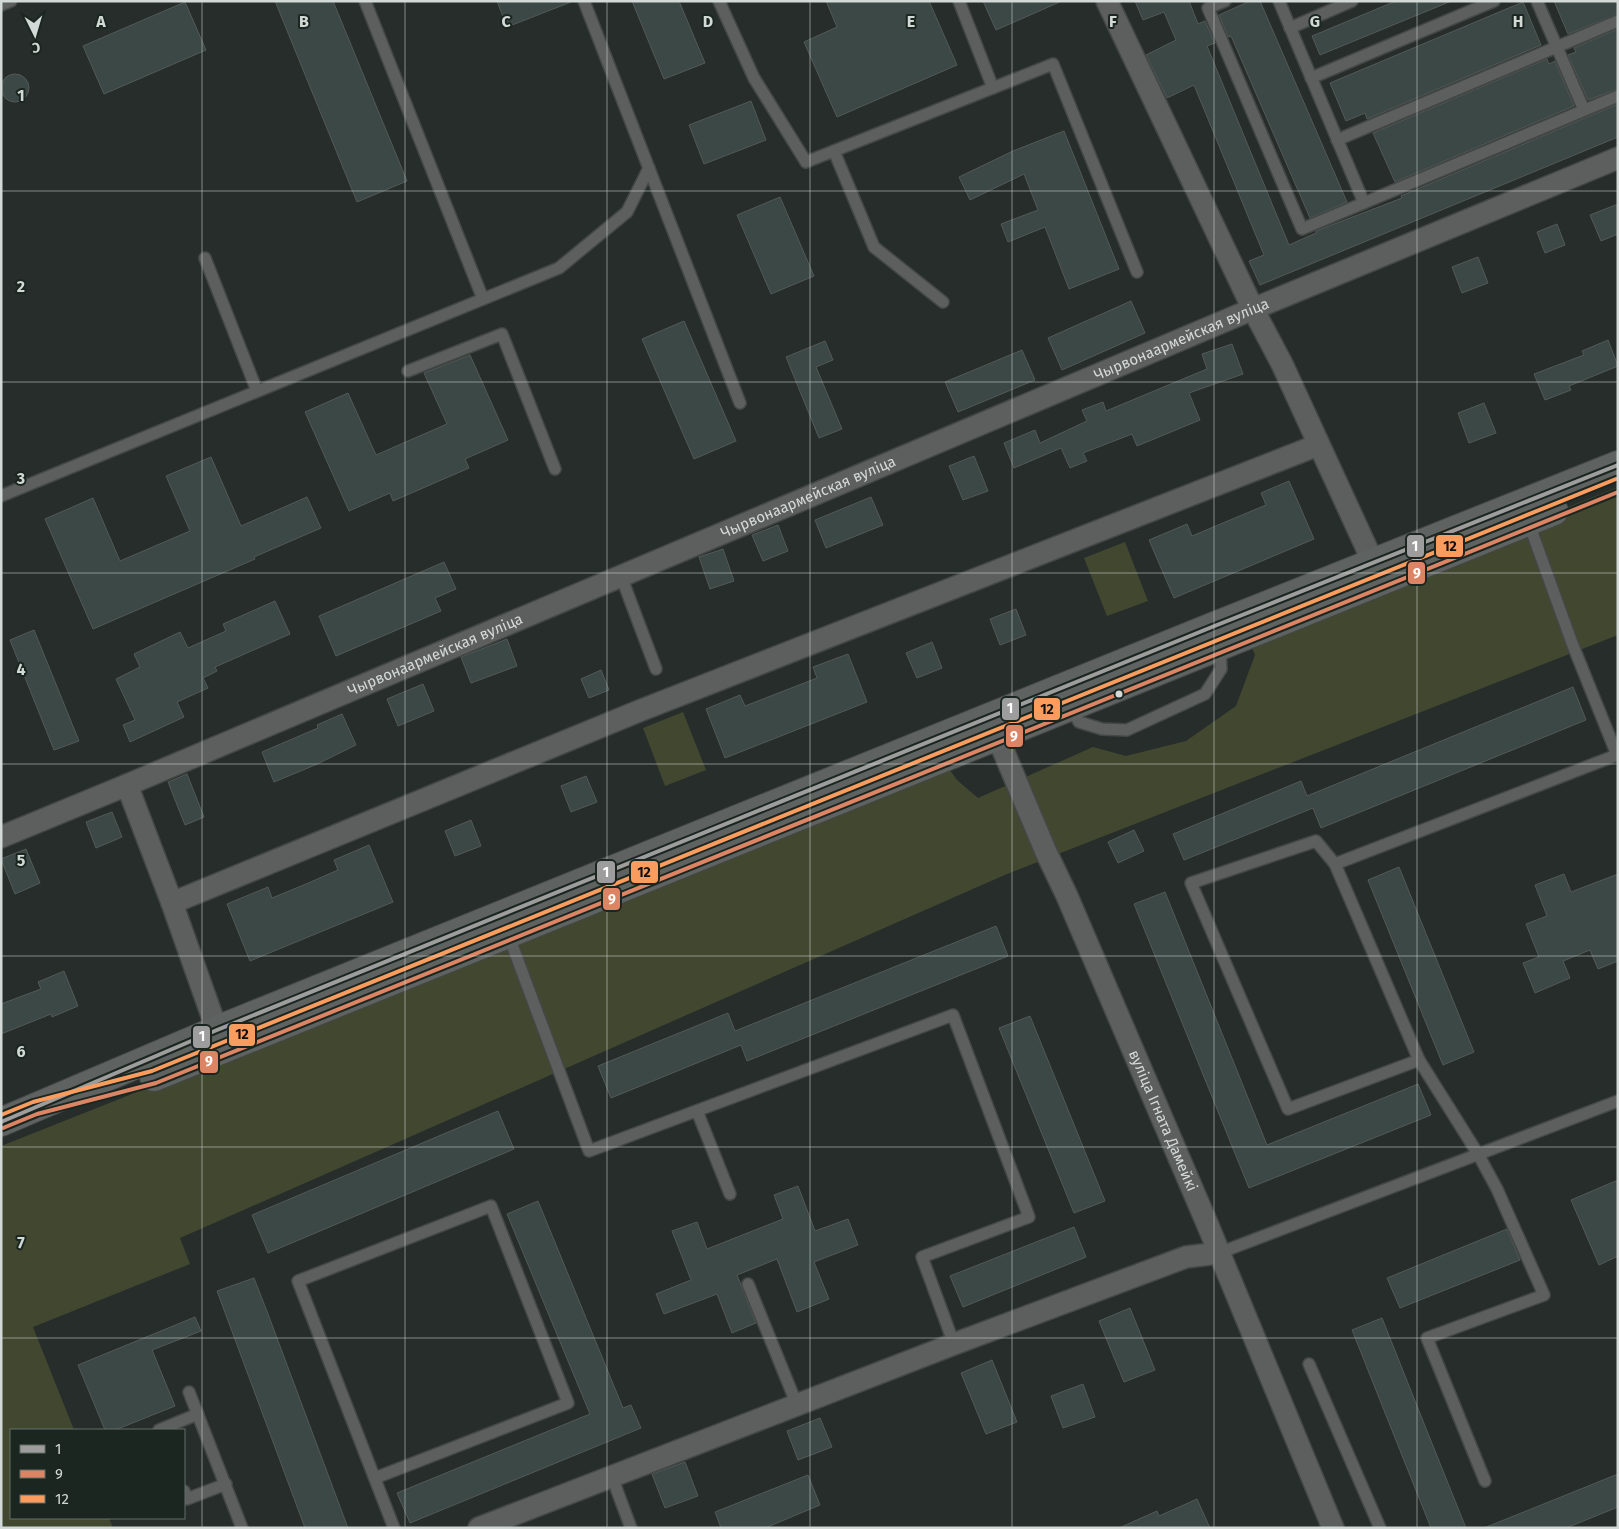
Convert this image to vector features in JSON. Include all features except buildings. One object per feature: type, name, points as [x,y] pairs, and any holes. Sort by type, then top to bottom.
[{"type":"main road","points":[[1,1122],[217,1030],[1065,697],[1373,562],[1618,465]]},
{"type":"main road","points":[[1065,697],[1220,646],[1618,485]]},
{"type":"main road","points":[[34,1108],[154,1077],[508,934],[993,726]]},
{"type":"street","points":[[1107,1],[1253,309],[1282,364],[1373,562]]},
{"type":"street","name":"Чырвонаармейская вуліца","points":[[1,837],[1253,309],[1618,158]]},
{"type":"street","points":[[172,903],[639,711],[1318,445]]},
{"type":"street","name":"вуліца Ігната Дамейкі","points":[[993,726],[1219,1253],[1333,1528]]},
{"type":"street","points":[[127,785],[172,903],[217,1030]]},
{"type":"street","points":[[479,1528],[954,1344],[1186,1257],[1219,1253]]},
{"type":"lane","points":[[1,5],[11,1]]},
{"type":"lane","points":[[365,1],[483,299]]},
{"type":"lane","points":[[584,1],[740,403]]},
{"type":"lane","points":[[719,1],[754,78],[806,162],[1053,64],[1137,272]]},
{"type":"lane","points":[[959,1],[993,88]]},
{"type":"lane","points":[[1225,1],[1208,8],[1302,229],[1618,96]]},
{"type":"lane","points":[[1279,1],[1364,203]]},
{"type":"lane","points":[[1290,28],[1352,1]]},
{"type":"lane","points":[[1311,78],[1494,1]]},
{"type":"lane","points":[[1537,1],[1584,110]]},
{"type":"lane","points":[[1337,140],[1618,21]]},
{"type":"lane","points":[[834,151],[874,247],[944,302]]},
{"type":"lane","points":[[1,496],[559,268],[627,212],[649,168]]},
{"type":"lane","points":[[205,258],[258,391]]},
{"type":"lane","points":[[408,371],[502,334],[555,469]]},
{"type":"lane","points":[[1335,864],[1616,755],[1572,643],[1528,521]]},
{"type":"lane","points":[[621,576],[656,669]]},
{"type":"lane","points":[[1065,697],[1079,722],[1102,729],[1128,730],[1206,694],[1221,669],[1220,646]]},
{"type":"lane","points":[[1420,1060],[1288,1108],[1191,883],[1316,842],[1335,864],[1420,1060],[1478,1154],[1497,1189],[1544,1295],[1427,1338],[1485,1481]]},
{"type":"lane","points":[[508,934],[590,1151],[953,1015],[1029,1217],[922,1257],[954,1344]]},
{"type":"lane","points":[[1219,1253],[1618,1101]]},
{"type":"lane","points":[[697,1111],[730,1194]]},
{"type":"lane","points":[[375,1478],[568,1403],[491,1206],[298,1281],[394,1528]]},
{"type":"lane","points":[[748,1284],[797,1405]]},
{"type":"lane","points":[[1309,1364],[1380,1528]]},
{"type":"lane","points":[[189,1392],[242,1528]]},
{"type":"lane","points":[[161,1429],[198,1414]]},
{"type":"lane","points":[[612,1477],[631,1528]]},
{"type":"lane","points":[[185,1494],[187,1499],[226,1484]]},
{"type":"green space","points":[[1618,487],[1618,635],[1007,874],[180,1238],[190,1264],[33,1327],[74,1429],[10,1429],[10,1519],[109,1519],[113,1528],[1,1528],[1,1146],[122,1098],[942,759],[957,780],[978,798],[1093,747],[1126,756],[1186,741],[1236,706],[1255,655],[1247,636]]},
{"type":"green space","points":[[1125,542],[1148,601],[1107,616],[1084,558]]},
{"type":"green space","points":[[683,712],[706,770],[665,786],[643,728]]},
{"type":"transit line","name":"1","points":[[1,1122],[217,1030],[1212,627],[1618,465]]},
{"type":"transit line","name":"12","points":[[1,1115],[33,1102],[152,1071],[1616,479]]},
{"type":"transit line","name":"9","points":[[3,1128],[37,1114],[156,1083],[1618,492]]}]
